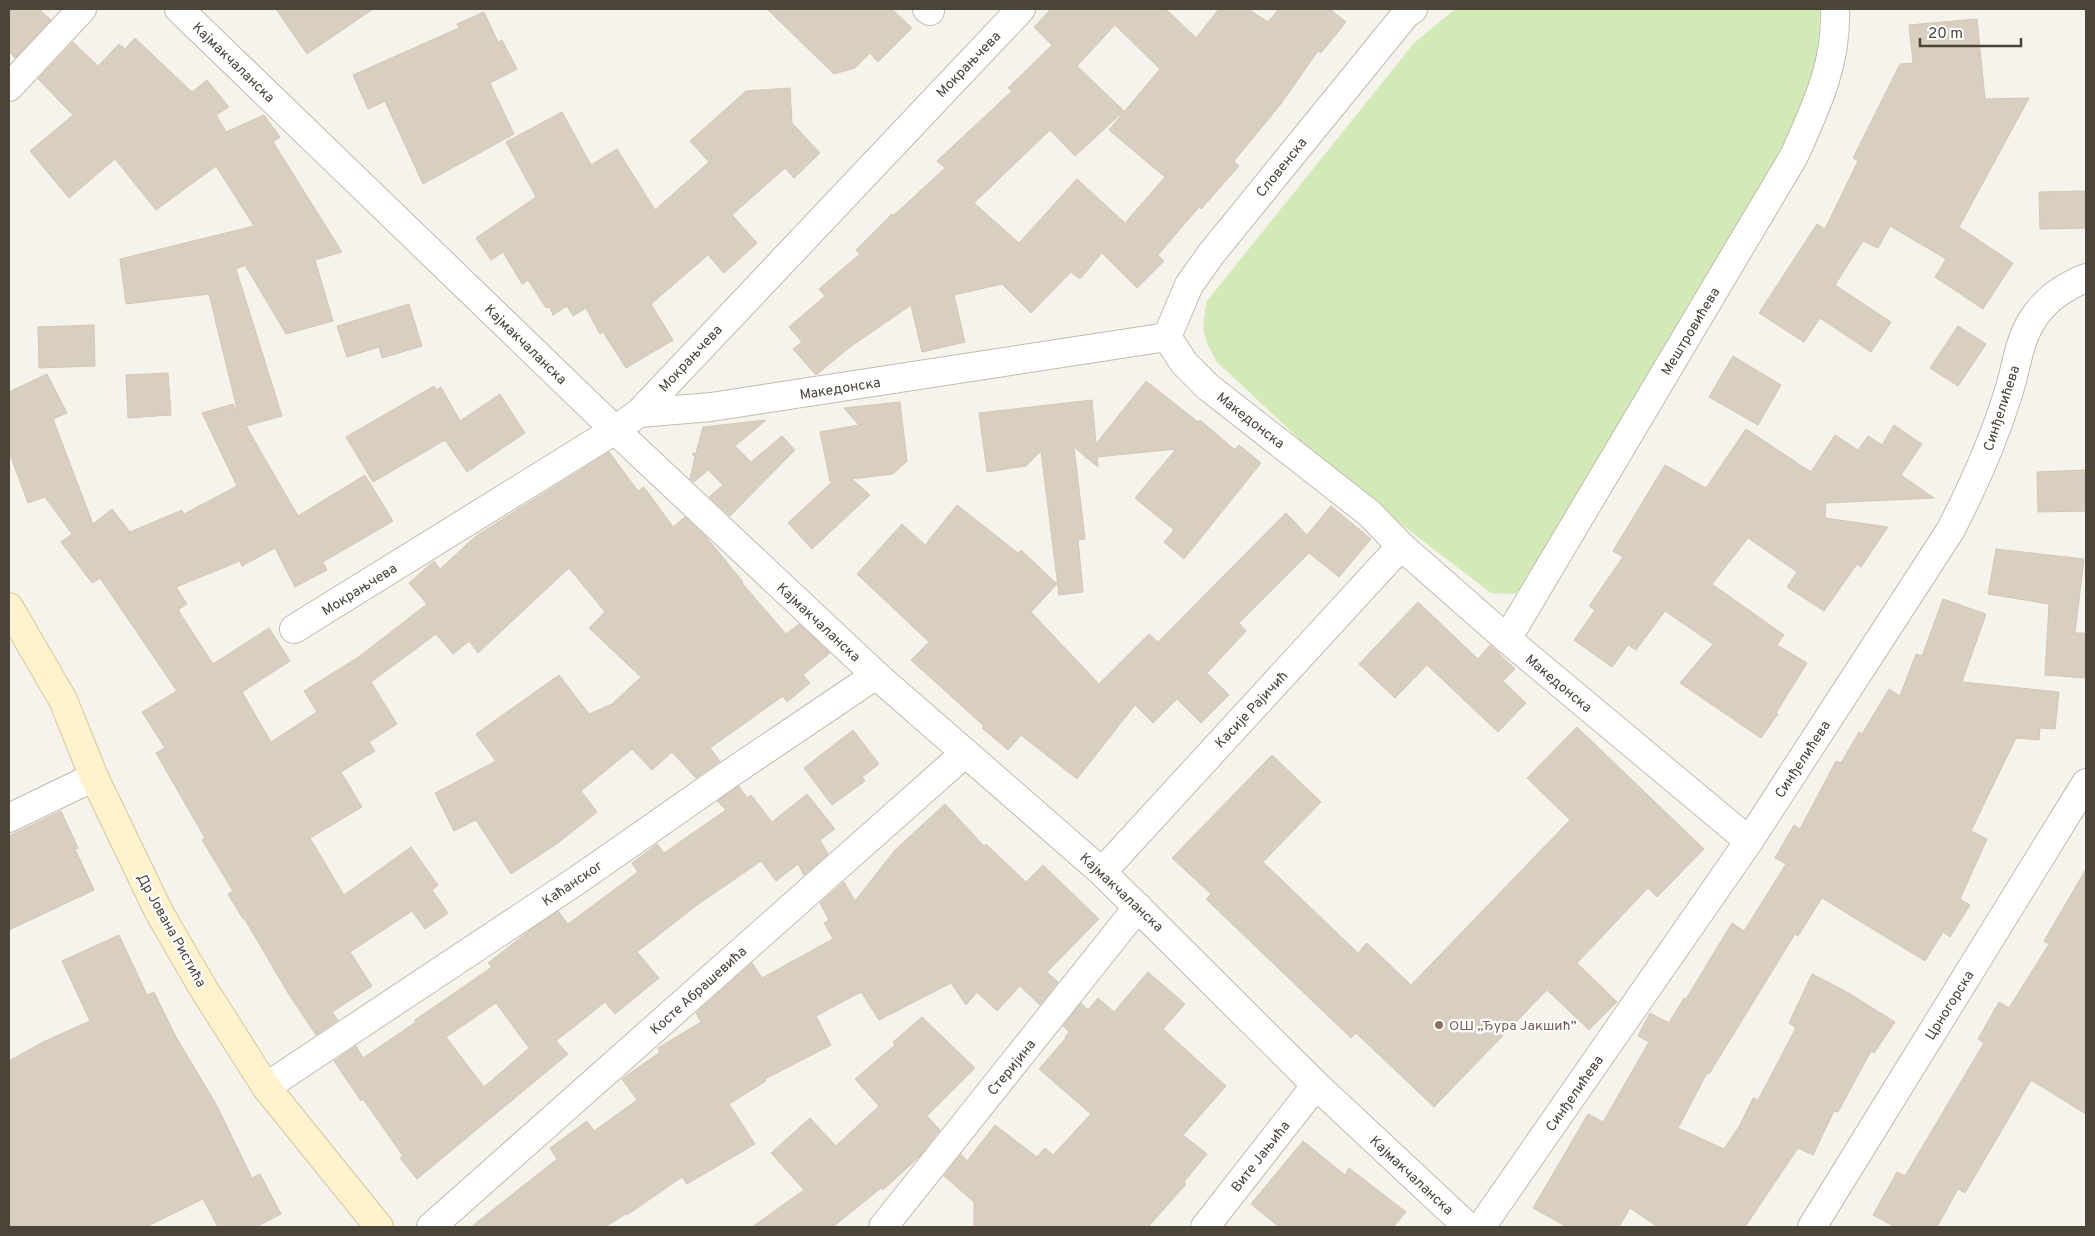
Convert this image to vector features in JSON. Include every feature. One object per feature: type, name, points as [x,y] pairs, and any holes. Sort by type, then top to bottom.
[{"type":"street","points":[[9,87],[82,9]]},
{"type":"street","name":"Кајмакчаланска","points":[[179,9],[615,430],[876,675],[964,754],[1102,872],[1316,1085],[1468,1227]]},
{"type":"street","name":"Мокрањчева","points":[[294,629],[615,430],[639,413],[1021,9]]},
{"type":"street","name":"Словенска","points":[[1167,337],[1189,285],[1211,254],[1412,9]]},
{"type":"street","name":"Мештровићева","points":[[1507,640],[1794,156],[1817,109],[1827,78],[1836,32],[1835,9]]},
{"type":"street","name":"Синђелићева","points":[[1481,1227],[1749,841],[1950,531],[1970,492],[1990,445],[2008,393],[2023,338],[2031,321],[2057,292],[2086,278]]},
{"type":"street","name":"Македонска","points":[[639,413],[712,408],[1167,337],[1184,363],[1208,387],[1369,513],[1401,546],[1507,640],[1749,841]]},
{"type":"street","name":"Касије Рајичић","points":[[1102,872],[1401,546]]},
{"type":"street","name":"Др Јована Ристића","points":[[9,607],[62,700],[94,777],[159,912],[203,988],[266,1087],[379,1227]]},
{"type":"street","name":"Каћанског","points":[[266,1087],[564,889],[876,675]]},
{"type":"street","name":"Косте Абрашевића","points":[[431,1227],[964,754]]},
{"type":"street","points":[[9,818],[94,777]]},
{"type":"street","name":"Црногорска","points":[[1812,1227],[2086,783]]},
{"type":"street","name":"Стеријина","points":[[883,1227],[1138,907]]},
{"type":"street","name":"Вите Јањића","points":[[1205,1227],[1316,1085]]},
{"type":"green space","points":[[1455,9],[1820,9],[1817,70],[1790,151],[1523,588],[1514,594],[1491,593],[1343,480],[1217,362],[1204,333],[1207,301],[1414,43]]},
{"type":"building","points":[[9,9],[39,9],[51,20],[15,58],[9,52]]},
{"type":"building","points":[[276,9],[373,9],[307,54]]},
{"type":"building","points":[[767,9],[892,9],[912,28],[878,62],[870,53],[855,68],[834,74]]},
{"type":"building","points":[[1051,9],[1166,9],[1196,38],[1219,9],[1248,9],[1268,22],[1279,9],[1330,9],[1346,22],[1321,53],[1318,51],[1280,105],[1234,161],[1239,166],[1201,209],[1199,207],[1158,255],[1164,261],[1137,288],[1102,253],[1080,279],[1071,272],[1031,313],[1002,284],[954,295],[965,342],[922,352],[911,305],[850,347],[816,375],[793,349],[802,342],[789,327],[825,296],[819,289],[860,254],[856,250],[892,214],[893,216],[945,168],[937,161],[1012,91],[1008,88],[1052,45],[1034,27]],"holes":[[[1115,25],[1160,69],[1109,130],[1165,177],[1125,223],[1077,179],[1019,243],[974,203],[1050,130],[1075,156],[1124,111],[1077,66]]]},
{"type":"building","points":[[484,12],[498,42],[502,40],[517,69],[490,83],[514,134],[423,184],[385,101],[368,109],[353,75],[459,28],[457,24]]},
{"type":"building","points":[[1977,19],[1985,99],[2029,98],[1959,227],[2013,263],[1983,309],[1935,277],[1946,259],[1890,226],[1878,248],[1863,241],[1835,285],[1891,322],[1871,352],[1820,318],[1804,342],[1759,313],[1817,224],[1825,229],[1858,161],[1853,158],[1900,64],[1913,63],[1909,25]]},
{"type":"building","points":[[135,38],[192,92],[207,80],[229,107],[216,115],[226,132],[264,115],[280,137],[273,142],[342,252],[315,260],[333,321],[286,334],[245,265],[236,269],[282,416],[246,426],[298,516],[365,475],[393,521],[323,562],[327,570],[295,587],[275,548],[242,566],[240,561],[176,587],[187,604],[178,610],[213,664],[269,628],[290,661],[242,692],[271,742],[317,712],[304,691],[360,656],[427,604],[409,583],[434,561],[440,569],[476,536],[609,452],[638,491],[644,487],[673,527],[685,517],[707,538],[742,583],[786,634],[799,624],[830,653],[803,675],[810,683],[787,702],[783,696],[710,748],[720,761],[696,778],[672,752],[652,770],[632,749],[581,791],[597,812],[558,843],[511,874],[476,820],[454,831],[435,793],[496,761],[476,734],[559,675],[589,714],[612,704],[641,677],[589,628],[605,612],[569,568],[478,653],[469,641],[453,654],[436,634],[371,682],[397,724],[369,742],[375,751],[341,772],[362,807],[310,838],[344,895],[411,847],[438,885],[432,890],[448,913],[425,929],[412,911],[350,952],[372,986],[332,1012],[338,1020],[316,1035],[288,993],[228,894],[233,891],[202,840],[205,838],[156,753],[165,748],[142,712],[177,691],[100,578],[92,583],[61,542],[72,534],[45,497],[28,503],[9,452],[9,392],[47,374],[67,413],[53,419],[93,524],[112,509],[130,532],[182,510],[184,514],[237,486],[202,413],[233,404],[238,413],[209,294],[126,304],[120,259],[254,226],[216,166],[156,210],[115,159],[69,198],[30,151],[73,115],[38,79],[73,42],[98,66],[119,44],[125,49]]},
{"type":"building","points":[[790,88],[792,123],[820,153],[794,178],[785,168],[732,215],[757,243],[724,273],[708,255],[651,304],[673,340],[626,368],[603,332],[600,334],[586,308],[573,316],[567,306],[553,315],[550,307],[546,308],[528,280],[522,284],[503,252],[491,260],[476,238],[536,197],[506,142],[562,112],[591,165],[617,149],[655,210],[709,162],[690,141],[746,91]]},
{"type":"building","points":[[2086,191],[2086,228],[2040,229],[2039,192]]},
{"type":"building","points":[[409,304],[422,346],[382,358],[379,347],[347,357],[337,326]]},
{"type":"building","points":[[94,325],[95,366],[39,368],[38,327]]},
{"type":"building","points":[[1958,326],[1986,344],[1958,386],[1930,368]]},
{"type":"building","points":[[1733,356],[1781,385],[1758,425],[1709,397]]},
{"type":"building","points":[[168,373],[171,415],[128,418],[126,375]]},
{"type":"building","points":[[1146,381],[1198,422],[1200,420],[1235,450],[1239,445],[1261,463],[1184,559],[1164,542],[1174,530],[1135,498],[1176,449],[1097,457],[1098,467],[1074,447],[1085,539],[1078,540],[1083,592],[1059,595],[1041,451],[1026,466],[987,472],[979,413],[1092,400],[1096,444]]},
{"type":"building","points":[[434,386],[436,390],[441,387],[460,421],[500,394],[525,433],[467,472],[445,440],[373,482],[346,437]]},
{"type":"building","points":[[900,402],[907,461],[893,474],[852,479],[870,495],[812,549],[788,523],[833,481],[830,481],[820,432],[859,425],[844,408]]},
{"type":"building","points":[[766,420],[735,446],[751,462],[782,436],[795,450],[730,516],[709,497],[723,485],[708,470],[694,482],[690,479],[695,457],[692,454],[696,453],[703,427]]},
{"type":"building","points":[[1894,425],[1922,444],[1901,475],[1934,498],[1826,503],[1825,518],[1888,527],[1861,567],[1857,564],[1824,611],[1787,587],[1797,572],[1748,538],[1712,584],[1784,635],[1777,645],[1807,663],[1776,713],[1778,714],[1761,738],[1680,683],[1713,644],[1665,611],[1636,650],[1628,645],[1612,667],[1574,640],[1595,610],[1589,606],[1623,557],[1613,551],[1665,465],[1706,488],[1746,429],[1811,472],[1835,435],[1858,450],[1868,436],[1882,445]]},
{"type":"building","points":[[2086,470],[2086,511],[2038,512],[2037,472]]},
{"type":"building","points":[[957,505],[1018,553],[1021,550],[1057,584],[1031,612],[1099,684],[1149,634],[1158,642],[1286,513],[1307,535],[1331,506],[1371,539],[1339,577],[1309,553],[1239,623],[1246,631],[1207,673],[1229,695],[1201,723],[1177,699],[1153,723],[1135,705],[1077,779],[1021,735],[1008,750],[982,728],[984,726],[911,660],[929,642],[857,574],[902,524],[925,545]]},
{"type":"building","points":[[1996,549],[2084,559],[2075,633],[2086,633],[2086,678],[2045,675],[2049,604],[1988,594]]},
{"type":"building","points":[[1943,599],[1986,614],[1962,682],[2059,692],[2055,729],[2040,728],[2039,740],[2016,738],[1971,831],[1987,839],[1960,899],[1970,905],[1950,937],[1943,932],[1925,961],[1822,898],[1798,936],[1795,934],[1709,1074],[1707,1073],[1678,1128],[1724,1149],[1740,1125],[1753,1098],[1758,1100],[1796,1028],[1789,1023],[1812,974],[1847,992],[1895,1022],[1874,1053],[1871,1051],[1838,1112],[1834,1111],[1813,1155],[1798,1148],[1745,1227],[1658,1227],[1630,1208],[1619,1227],[1567,1227],[1533,1208],[1588,1114],[1603,1122],[1649,1042],[1638,1036],[1650,1013],[1669,1023],[1684,998],[1686,999],[1732,923],[1744,931],[1786,864],[1775,858],[1794,825],[1800,829],[1836,761],[1841,763],[1859,732],[1862,734],[1889,689],[1900,696],[1916,654],[1922,656]]},
{"type":"building","points":[[1418,602],[1478,659],[1490,645],[1515,669],[1503,681],[1526,703],[1498,732],[1427,665],[1395,698],[1359,664]]},
{"type":"building","points":[[1577,727],[1704,849],[1657,897],[1648,888],[1577,963],[1617,1002],[1589,1030],[1547,990],[1434,1107],[1356,1033],[1351,1038],[1206,899],[1211,894],[1172,858],[1272,755],[1321,802],[1263,862],[1358,953],[1367,943],[1411,985],[1570,820],[1527,778]]},
{"type":"building","points":[[853,730],[879,764],[862,777],[865,781],[832,805],[804,768]]},
{"type":"building","points":[[739,786],[747,798],[751,795],[772,822],[807,794],[835,829],[820,840],[828,854],[804,875],[798,864],[776,881],[761,861],[697,905],[637,952],[659,978],[615,1014],[605,1002],[556,1041],[568,1054],[417,1179],[400,1158],[403,1156],[363,1099],[361,1101],[334,1061],[356,1046],[363,1058],[492,967],[488,963],[558,911],[568,924],[638,872],[632,863],[657,844],[664,853],[726,810],[717,801]],"holes":[[[496,1003],[529,1048],[484,1087],[446,1037]]]},
{"type":"building","points":[[945,804],[984,846],[986,844],[1026,882],[1043,865],[1099,919],[1047,972],[1058,982],[1040,1005],[1020,986],[997,1011],[977,992],[966,1005],[951,983],[879,1020],[861,992],[816,1016],[831,1045],[765,1079],[766,1081],[729,1104],[755,1144],[687,1184],[682,1177],[627,1215],[605,1227],[471,1227],[557,1159],[550,1148],[587,1121],[594,1131],[637,1100],[622,1079],[660,1052],[658,1048],[701,1022],[696,1013],[752,963],[762,978],[833,939],[824,923],[829,920],[820,903],[844,882],[855,901],[895,850]]},
{"type":"building","points":[[61,811],[78,848],[75,849],[94,890],[9,930],[9,836]]},
{"type":"building","points":[[2086,869],[2086,1114],[2031,1080],[1965,1193],[1958,1189],[1937,1227],[1895,1227],[1873,1215],[1897,1172],[1905,1176],[1984,1043],[1978,1039],[1999,1002],[2009,1008],[2049,944],[2044,941]]},
{"type":"building","points":[[119,935],[147,995],[154,992],[176,1037],[216,1104],[252,1178],[260,1174],[281,1214],[256,1227],[218,1227],[203,1199],[146,1227],[9,1227],[9,1061],[43,1042],[90,1021],[62,961]]},
{"type":"building","points":[[1148,972],[1185,1004],[1163,1029],[1226,1086],[1183,1135],[1207,1154],[1184,1182],[1186,1184],[1148,1227],[974,1227],[974,1202],[944,1176],[961,1154],[967,1161],[995,1125],[1037,1157],[1045,1148],[1053,1155],[1091,1114],[1039,1069],[1066,1038],[1069,1032],[1063,1026],[1081,1003],[1088,1010],[1098,998],[1114,1012]]},
{"type":"building","points":[[922,1017],[975,1068],[927,1116],[940,1130],[920,1156],[883,1190],[881,1188],[833,1227],[752,1227],[804,1190],[771,1153],[810,1118],[836,1146],[879,1106],[855,1079],[895,1045],[893,1042]]},
{"type":"building","points":[[1303,1141],[1345,1175],[1349,1168],[1406,1212],[1393,1227],[1279,1227],[1251,1204]]},
{"type":"place","name":"ОШ „Ђура Јакшић”","points":[[1439,1025]]}]
